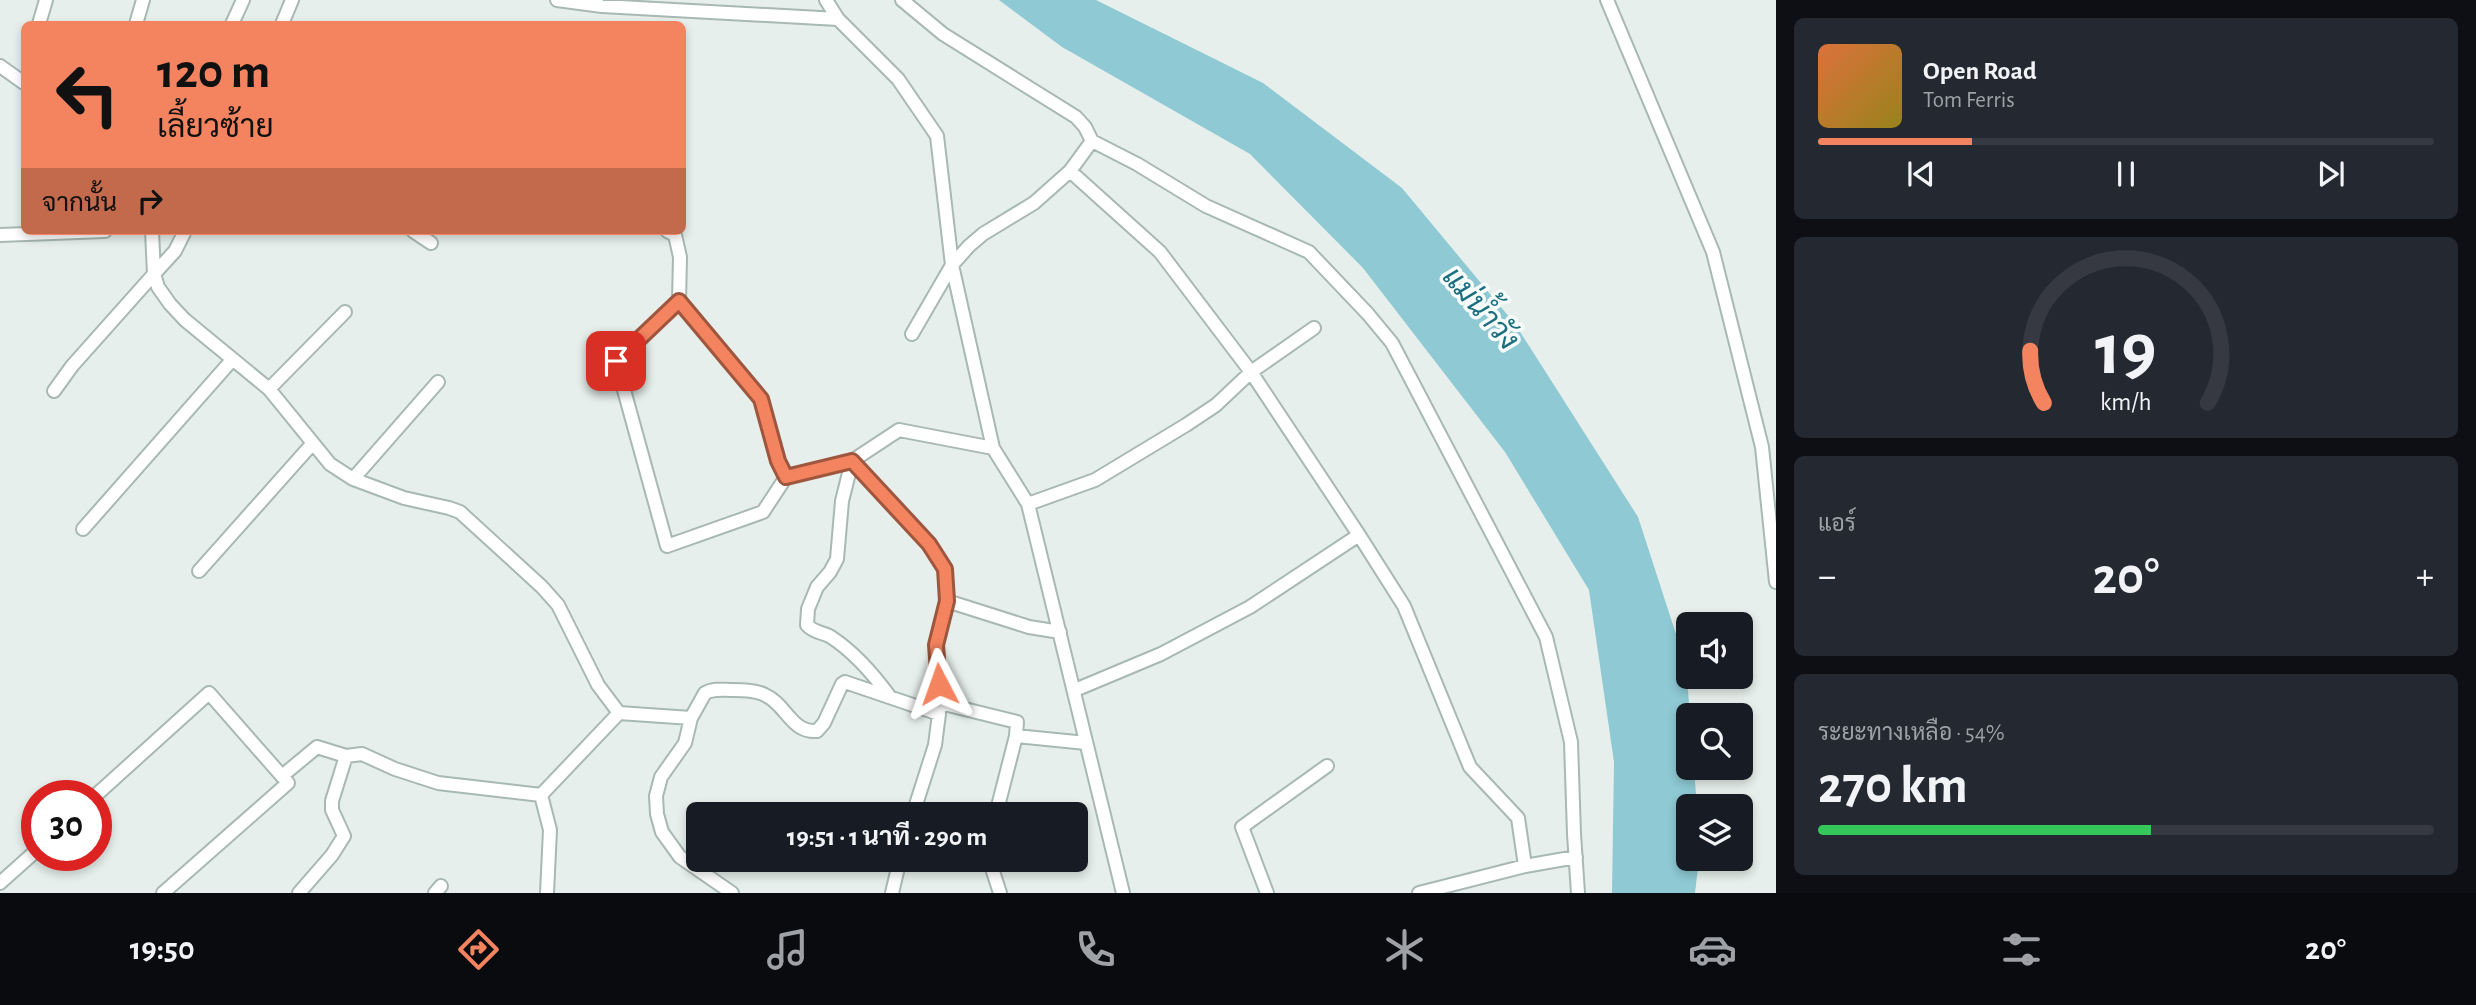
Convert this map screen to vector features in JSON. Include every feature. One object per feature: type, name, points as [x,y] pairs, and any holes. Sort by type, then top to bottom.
[{"type":"street","points":[[40,21],[46,0]]},
{"type":"street","points":[[136,21],[143,0]]},
{"type":"street","points":[[233,21],[243,0]]},
{"type":"street","points":[[283,21],[292,0]]},
{"type":"street","points":[[557,0],[602,6],[838,19]]},
{"type":"street","points":[[826,0],[838,19],[898,79],[937,136],[953,265],[993,448],[1028,504],[1123,893]]},
{"type":"street","points":[[902,0],[943,34],[1076,117],[1092,141],[1137,164],[1206,206],[1309,252],[1392,343],[1546,637],[1571,742],[1578,893]]},
{"type":"street","points":[[1608,0],[1713,252],[1771,480],[1776,582]]},
{"type":"street","points":[[0,66],[21,78]]},
{"type":"street","points":[[912,334],[953,265],[976,239],[1034,203],[1070,171],[1092,141]]},
{"type":"street","points":[[1070,171],[1160,252],[1251,372],[1359,535],[1404,606],[1470,767],[1518,818],[1525,866]]},
{"type":"street","points":[[0,234],[21,233]]},
{"type":"street","points":[[152,235],[158,287],[170,304],[232,360],[269,388],[330,464],[353,479],[404,498],[449,508],[470,519],[558,605],[598,685],[619,713],[691,718]]},
{"type":"street","points":[[54,391],[72,366],[175,251],[183,235]]},
{"type":"street","points":[[419,235],[431,243]]},
{"type":"street","points":[[675,235],[680,257],[679,301],[761,399],[778,461],[786,477]]},
{"type":"street","points":[[679,301],[616,361],[667,546],[763,512],[786,477],[852,461],[899,430],[993,448]]},
{"type":"street","points":[[269,388],[345,312]]},
{"type":"street","points":[[1028,504],[1096,480],[1216,405],[1251,372],[1314,328]]},
{"type":"street","points":[[83,529],[232,360]]},
{"type":"street","points":[[353,479],[438,382]]},
{"type":"street","points":[[199,571],[313,443]]},
{"type":"street","points":[[852,461],[929,544],[945,569],[947,601],[936,645],[940,708],[935,745],[917,802]]},
{"type":"street","points":[[852,461],[842,501],[837,559],[817,587],[806,622],[808,628],[831,636],[861,663],[890,697]]},
{"type":"street","points":[[1075,690],[1161,654],[1250,607],[1359,535]]},
{"type":"street","points":[[947,601],[1015,623],[1060,632]]},
{"type":"street","points":[[732,893],[680,857],[662,832],[657,814],[656,796],[661,777],[685,743],[691,718],[702,696],[710,690],[748,691],[766,695],[774,700],[793,723],[813,732],[819,730],[824,723],[843,683],[847,682],[890,697],[1017,722],[999,802]]},
{"type":"street","points":[[112,781],[209,693],[288,783],[163,893]]},
{"type":"street","points":[[541,795],[619,713]]},
{"type":"street","points":[[1016,736],[1086,743]]},
{"type":"street","points":[[282,776],[317,747],[346,756],[362,754],[395,769],[438,783],[541,795]]},
{"type":"street","points":[[299,893],[344,836],[332,810],[332,801],[346,756]]},
{"type":"street","points":[[1267,893],[1242,827],[1327,766]]},
{"type":"street","points":[[541,795],[550,830],[547,893]]},
{"type":"street","points":[[1419,893],[1525,866],[1576,857]]},
{"type":"street","points":[[0,883],[21,864]]},
{"type":"street","points":[[892,893],[897,872]]},
{"type":"street","points":[[993,872],[1000,893]]},
{"type":"water","name":"แม่น้ำวัง","points":[[999,0],[1096,0],[1263,83],[1402,188],[1515,324],[1638,517],[1676,634],[1676,689],[1688,689],[1689,703],[1676,703],[1676,780],[1695,780],[1696,794],[1676,794],[1676,871],[1698,871],[1695,893],[1612,893],[1614,762],[1589,590],[1505,452],[1363,268],[1250,154],[1062,47]]},
{"type":"route","points":[[616,361],[679,301],[761,399],[778,461],[786,477],[852,461],[929,544],[945,569],[947,601],[936,645],[939,684]]}]
